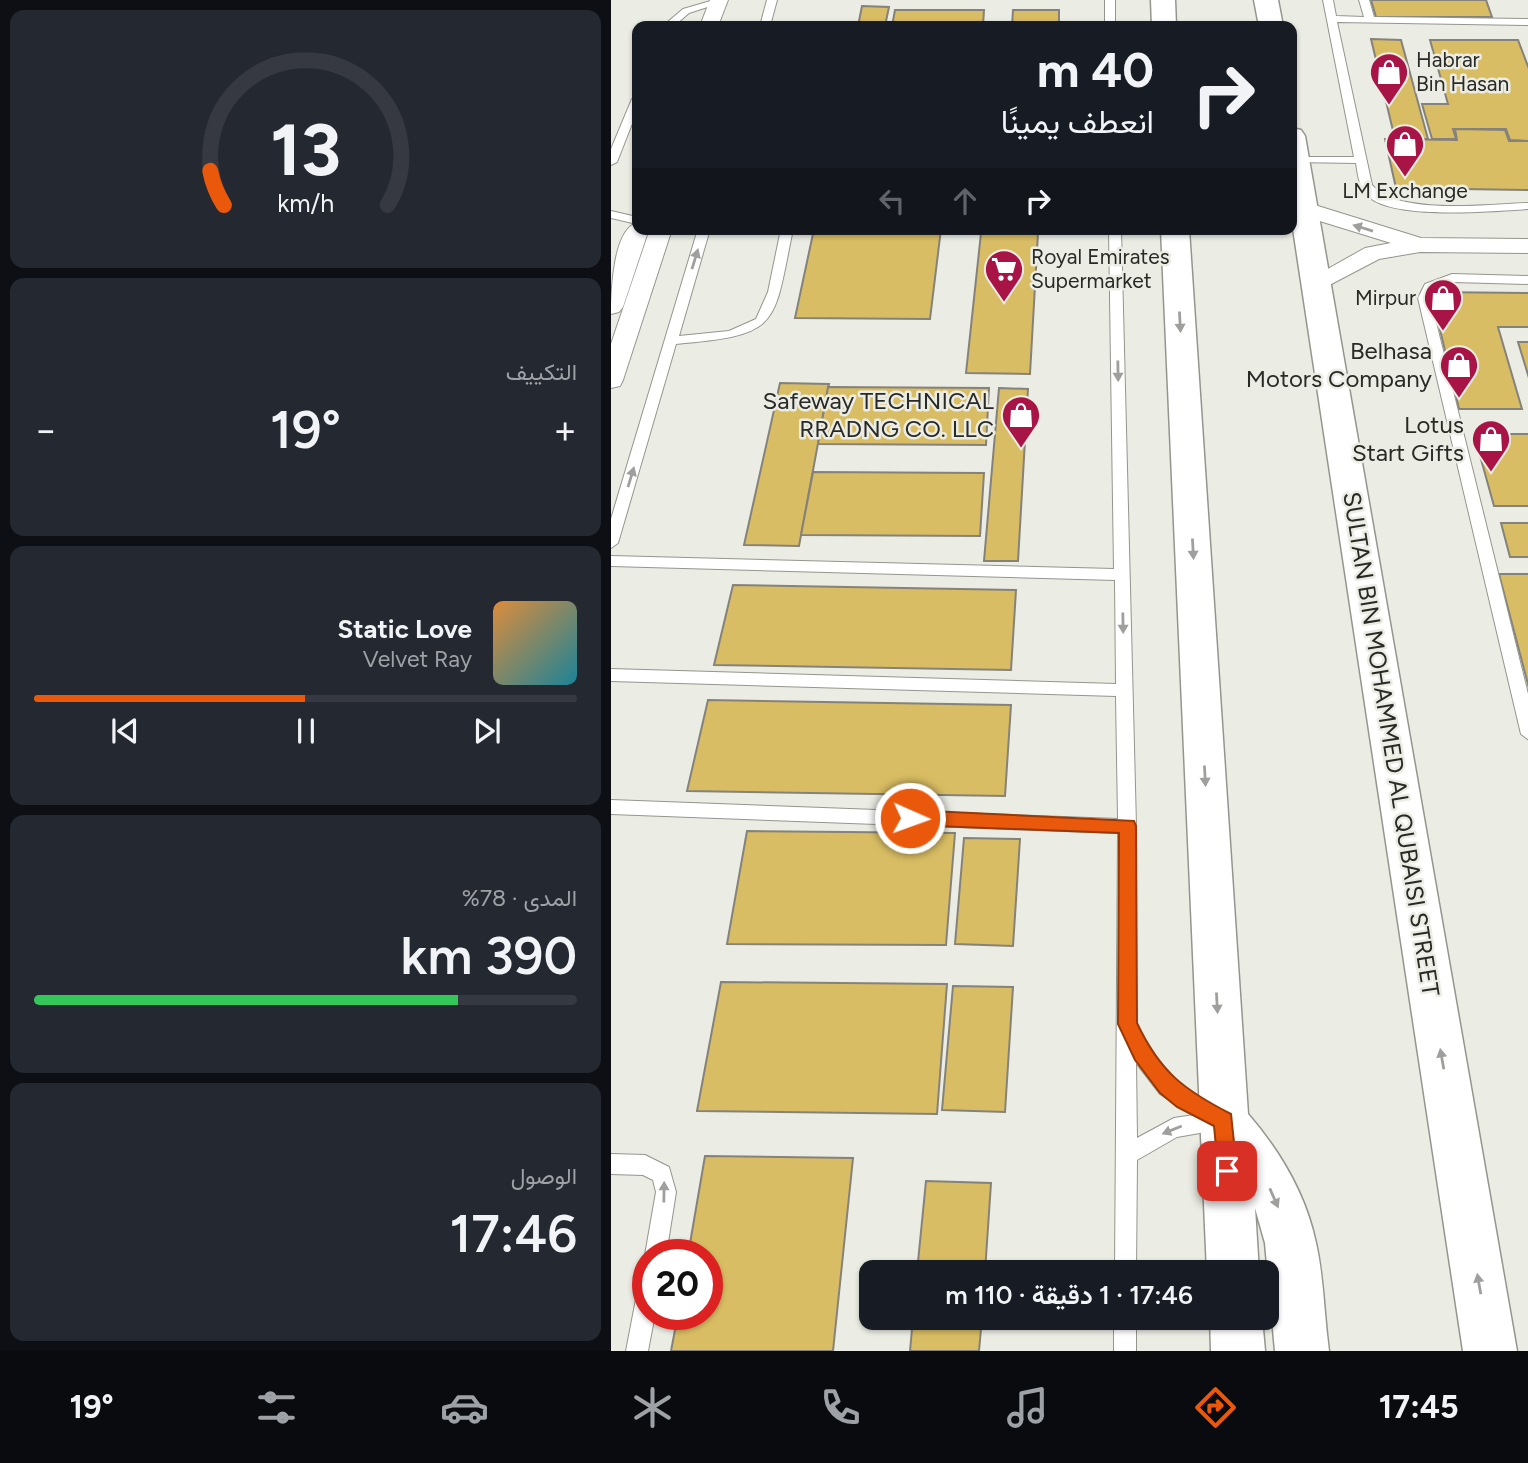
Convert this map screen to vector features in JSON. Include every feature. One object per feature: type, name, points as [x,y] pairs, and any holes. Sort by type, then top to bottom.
[{"type":"main road","points":[[1163,0],[1164,21]]},
{"type":"main road","points":[[1266,0],[1270,21]]},
{"type":"main road","name":"SULTAN BIN MOHAMMED AL QUBAISI STREET","points":[[1297,165],[1490,1351]]},
{"type":"main road","points":[[1175,235],[1232,1260]]},
{"type":"main road","points":[[1223,1121],[1257,1162],[1277,1203],[1291,1242],[1302,1351]]},
{"type":"main road","points":[[1237,1330],[1238,1351]]},
{"type":"street","points":[[712,21],[724,1]]},
{"type":"street","points":[[724,1],[727,21]]},
{"type":"street","points":[[1305,209],[1420,245]]},
{"type":"street","points":[[611,380],[620,295],[636,235]]},
{"type":"street","points":[[620,295],[657,235]]},
{"type":"street","points":[[1318,284],[1373,253],[1420,245],[1528,246]]},
{"type":"lane","points":[[767,21],[773,0]]},
{"type":"lane","points":[[1110,0],[1110,21]]},
{"type":"lane","points":[[1328,0],[1367,191],[1384,203],[1410,206],[1528,206]]},
{"type":"lane","points":[[1365,0],[1369,20]]},
{"type":"lane","points":[[674,21],[686,11],[724,1]]},
{"type":"lane","points":[[1332,19],[1528,22]]},
{"type":"lane","points":[[611,162],[632,111]]},
{"type":"lane","points":[[1297,149],[1361,160]]},
{"type":"lane","points":[[611,214],[632,220]]},
{"type":"lane","points":[[611,543],[702,235]]},
{"type":"lane","points":[[671,341],[740,331],[760,321],[769,306],[786,235]]},
{"type":"lane","points":[[1115,235],[1127,826],[1125,1260]]},
{"type":"lane","points":[[1528,280],[1443,280],[1428,287],[1424,298],[1528,734]]},
{"type":"lane","points":[[611,561],[1122,575]]},
{"type":"lane","points":[[611,675],[1124,690]]},
{"type":"lane","points":[[611,807],[1127,826]]},
{"type":"lane","points":[[1127,1024],[1147,1063],[1167,1087],[1184,1100],[1223,1121]]},
{"type":"lane","points":[[1126,1155],[1174,1128],[1223,1121]]},
{"type":"lane","points":[[611,1164],[645,1165],[662,1174],[666,1192],[658,1239]]},
{"type":"lane","points":[[637,1351],[641,1330]]},
{"type":"lane","points":[[1125,1330],[1125,1351]]},
{"type":"building","points":[[1371,0],[1486,0],[1492,17],[1376,17]]},
{"type":"building","points":[[862,6],[889,7],[886,21],[859,21]]},
{"type":"building","points":[[895,10],[984,10],[983,21],[893,21]]},
{"type":"building","points":[[1013,10],[1059,10],[1059,21],[1012,21]]},
{"type":"building","points":[[1371,39],[1401,40],[1428,139],[1395,139]]},
{"type":"building","points":[[1430,40],[1518,40],[1529,69],[1529,141],[1510,140],[1506,129],[1453,129],[1456,139],[1432,139],[1422,104],[1448,104]]},
{"type":"building","points":[[1455,129],[1505,130],[1509,141],[1529,141],[1529,190],[1396,188],[1385,139],[1457,140]]},
{"type":"building","points":[[813,235],[940,235],[930,319],[795,318]]},
{"type":"building","name":"Royal Emirates Supermarket","points":[[981,235],[1038,235],[1030,374],[966,373]]},
{"type":"building","points":[[1431,292],[1529,293],[1529,327],[1498,327],[1522,409],[1459,409]]},
{"type":"building","points":[[1518,342],[1529,342],[1529,378]]},
{"type":"building","points":[[780,383],[829,384],[799,546],[744,545]]},
{"type":"building","points":[[828,387],[989,388],[986,445],[818,444]]},
{"type":"building","points":[[999,388],[1028,389],[1018,561],[984,561]]},
{"type":"building","points":[[1474,434],[1529,434],[1529,506],[1494,506]]},
{"type":"building","points":[[813,472],[984,473],[980,536],[801,535]]},
{"type":"building","points":[[1501,523],[1529,523],[1529,557],[1510,557]]},
{"type":"building","points":[[1499,574],[1529,574],[1529,688]]},
{"type":"building","points":[[733,585],[1016,590],[1011,670],[714,665]]},
{"type":"building","points":[[708,700],[1011,705],[1005,796],[687,791]]},
{"type":"building","points":[[747,831],[955,833],[946,945],[727,944]]},
{"type":"building","points":[[964,838],[1020,839],[1013,946],[955,944]]},
{"type":"building","points":[[721,982],[947,984],[937,1114],[697,1111]]},
{"type":"building","points":[[953,986],[1013,987],[1005,1112],[942,1110]]},
{"type":"building","points":[[705,1156],[853,1158],[833,1351],[671,1351],[675,1330],[723,1330],[723,1239],[691,1239]]},
{"type":"building","points":[[926,1181],[991,1183],[986,1260],[918,1260]]},
{"type":"building","points":[[912,1330],[981,1330],[979,1351],[910,1351]]},
{"type":"place","name":"Habrar Bin Hasan","points":[[1389,106]]},
{"type":"place","name":"LM Exchange","points":[[1405,178]]},
{"type":"place","name":"Royal Emirates Supermarket","points":[[1004,303]]},
{"type":"place","name":"Mirpur","points":[[1443,332]]},
{"type":"place","name":"Belhasa Motors Company","points":[[1459,399]]},
{"type":"place","name":"Safeway TECHNICAL RRADNG CO. LLC","points":[[1021,449]]},
{"type":"place","name":"Lotus Start Gifts","points":[[1491,473]]},
{"type":"route","points":[[910,818],[1127,826],[1127,1024],[1141,1054],[1167,1087],[1184,1100],[1223,1121],[1227,1171]]}]
